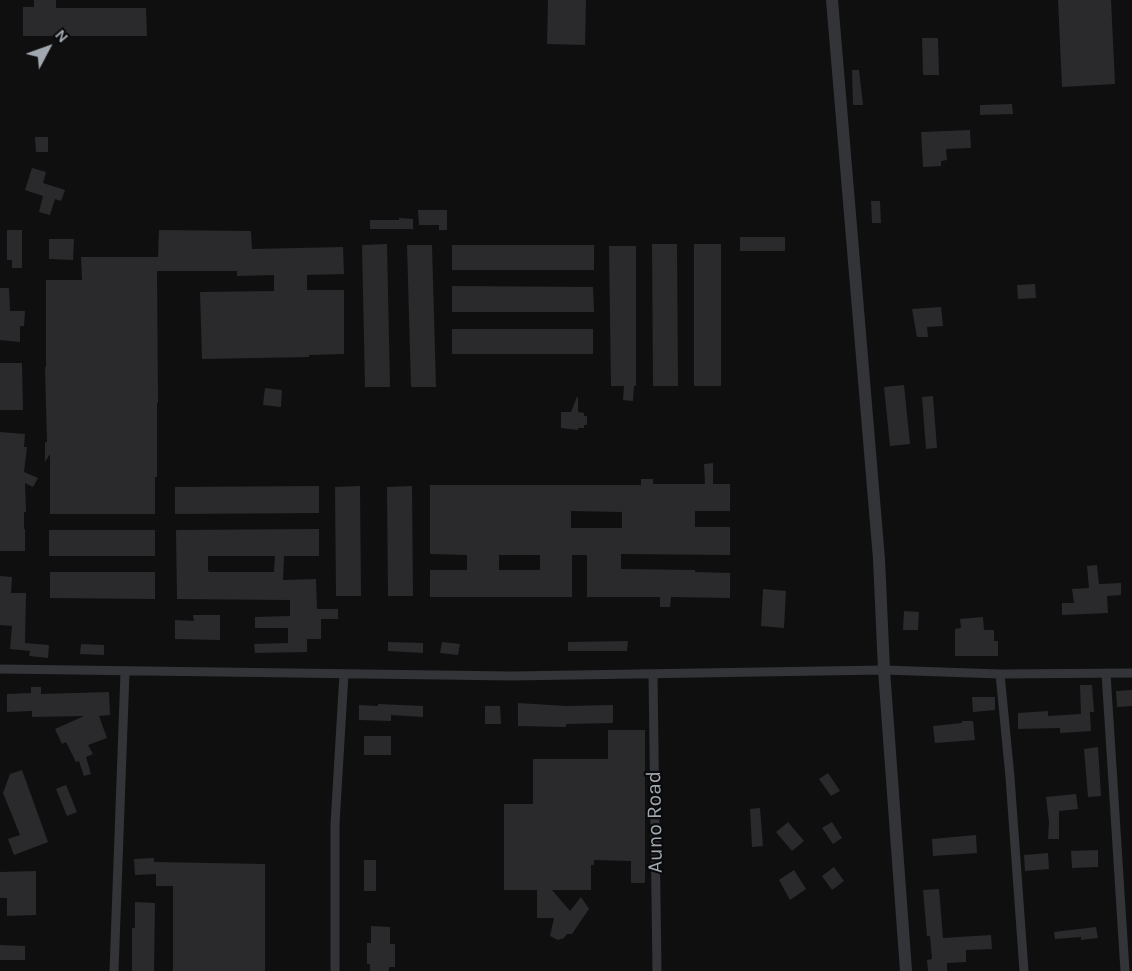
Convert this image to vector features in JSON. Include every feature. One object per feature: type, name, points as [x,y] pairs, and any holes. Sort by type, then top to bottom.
[{"type":"street","points":[[832,0],[878,547],[884,670],[906,971]]},
{"type":"street","points":[[0,669],[512,676],[884,670],[1000,674],[1132,673]]},
{"type":"street","points":[[114,971],[125,672]]},
{"type":"street","points":[[1106,673],[1125,971]]},
{"type":"street","points":[[335,971],[335,824],[344,674]]},
{"type":"street","name":"Auno Road","points":[[652,674],[657,971]]},
{"type":"street","points":[[1000,674],[1024,971]]},
{"type":"building","points":[[34,0],[56,0],[56,8],[146,8],[147,36],[23,36],[23,7],[34,7]]},
{"type":"building","points":[[548,0],[586,0],[585,45],[547,44]]},
{"type":"building","points":[[1058,0],[1111,0],[1115,84],[1062,87]]},
{"type":"building","points":[[922,38],[938,38],[939,75],[923,75]]},
{"type":"building","points":[[852,70],[859,70],[863,105],[853,105]]},
{"type":"building","points":[[1012,104],[1013,114],[980,115],[980,105]]},
{"type":"building","points":[[970,130],[971,148],[946,149],[947,160],[941,161],[941,166],[923,167],[921,132]]},
{"type":"building","points":[[35,137],[48,137],[48,152],[36,152]]},
{"type":"building","points":[[32,168],[46,172],[43,183],[65,190],[61,201],[55,199],[50,215],[39,212],[43,196],[25,190]]},
{"type":"building","points":[[871,201],[880,201],[881,223],[872,223]]},
{"type":"building","points":[[418,210],[447,210],[447,230],[439,230],[439,225],[419,225]]},
{"type":"building","points":[[399,218],[413,219],[413,229],[370,229],[370,220],[399,220]]},
{"type":"building","points":[[7,230],[22,230],[22,268],[12,268],[12,260],[7,260]]},
{"type":"building","points":[[159,230],[251,231],[252,249],[343,247],[344,274],[307,275],[307,290],[344,290],[344,354],[202,359],[200,292],[274,291],[274,275],[237,276],[237,271],[157,271],[158,403],[155,514],[50,514],[50,454],[45,462],[45,442],[47,442],[46,280],[82,280],[81,257],[158,257]]},
{"type":"building","points":[[740,237],[785,237],[785,251],[740,251]]},
{"type":"building","points":[[49,239],[74,239],[73,260],[49,259]]},
{"type":"building","points":[[387,244],[390,387],[365,387],[362,245]]},
{"type":"building","points":[[652,244],[677,244],[678,386],[653,386]]},
{"type":"building","points":[[694,244],[721,244],[721,386],[694,386]]},
{"type":"building","points":[[407,245],[432,245],[436,387],[411,387]]},
{"type":"building","points":[[452,245],[594,245],[594,270],[452,270]]},
{"type":"building","points":[[609,246],[636,246],[636,386],[634,386],[633,401],[623,400],[624,386],[611,386]]},
{"type":"building","points":[[1035,284],[1036,298],[1018,299],[1017,285]]},
{"type":"building","points":[[452,286],[593,287],[594,312],[452,312]]},
{"type":"building","points":[[0,288],[9,288],[10,311],[25,311],[24,326],[20,326],[20,342],[0,340]]},
{"type":"building","points":[[941,307],[943,326],[927,327],[928,337],[917,337],[912,309]]},
{"type":"building","points":[[452,329],[593,329],[593,354],[452,354]]},
{"type":"building","points":[[0,363],[22,363],[23,410],[0,410]]},
{"type":"building","points":[[904,385],[910,444],[890,446],[884,387]]},
{"type":"building","points":[[265,388],[282,390],[281,407],[263,405]]},
{"type":"building","points":[[933,396],[937,448],[926,449],[922,397]]},
{"type":"building","points":[[577,397],[578,412],[587,416],[587,425],[578,430],[561,428],[561,412],[571,412]]},
{"type":"building","points":[[0,432],[25,434],[24,447],[27,447],[24,472],[38,478],[33,487],[25,483],[25,551],[0,551]]},
{"type":"building","points":[[713,463],[713,484],[730,484],[730,511],[695,511],[695,527],[730,527],[730,555],[621,554],[621,569],[730,573],[730,598],[671,597],[670,607],[660,607],[660,597],[587,597],[587,555],[572,555],[572,597],[430,597],[430,570],[467,570],[467,555],[430,554],[430,485],[641,485],[641,479],[653,479],[653,484],[705,484],[704,464]],"holes":[[[571,511],[622,512],[622,528],[571,528]],[[499,555],[540,555],[540,570],[499,570]]]},
{"type":"building","points":[[319,486],[319,513],[175,514],[175,487]]},
{"type":"building","points":[[360,486],[361,596],[336,596],[335,487]]},
{"type":"building","points":[[412,486],[413,596],[388,596],[387,487]]},
{"type":"building","points":[[319,529],[319,556],[284,556],[283,580],[316,579],[317,609],[338,609],[338,619],[321,619],[321,639],[307,639],[307,652],[255,653],[254,644],[288,643],[288,628],[255,628],[255,617],[290,616],[290,600],[177,599],[176,530]],"holes":[[[208,556],[275,556],[274,572],[209,572],[208,570]]]},
{"type":"building","points":[[49,530],[155,530],[155,556],[49,556]]},
{"type":"building","points":[[1097,565],[1099,584],[1121,583],[1121,595],[1107,596],[1108,613],[1062,615],[1062,603],[1074,603],[1072,589],[1089,588],[1087,566]]},
{"type":"building","points":[[50,572],[155,572],[155,599],[50,598]]},
{"type":"building","points":[[0,576],[12,577],[11,593],[26,593],[25,643],[49,645],[48,658],[29,656],[30,651],[10,649],[12,626],[0,625]]},
{"type":"building","points":[[763,589],[786,591],[784,628],[761,626]]},
{"type":"building","points":[[904,611],[919,612],[918,630],[903,630]]},
{"type":"building","points":[[193,615],[220,615],[220,640],[175,639],[175,620],[194,621]]},
{"type":"building","points":[[983,617],[984,630],[994,630],[994,641],[998,641],[998,656],[955,656],[955,629],[961,628],[960,619]]},
{"type":"building","points":[[628,641],[627,651],[568,651],[568,642]]},
{"type":"building","points":[[388,642],[423,643],[423,653],[388,651]]},
{"type":"building","points":[[442,642],[460,644],[458,655],[440,653]]},
{"type":"building","points":[[81,644],[104,645],[104,655],[80,654]]},
{"type":"building","points":[[1080,685],[1092,685],[1094,712],[1090,712],[1091,731],[1060,733],[1060,728],[1018,729],[1018,713],[1048,711],[1048,716],[1081,714]]},
{"type":"building","points":[[31,687],[41,687],[41,694],[109,692],[110,715],[99,716],[107,738],[88,745],[93,754],[86,757],[91,774],[84,776],[79,761],[76,762],[66,742],[62,744],[55,729],[84,716],[32,717],[32,711],[7,712],[7,694],[31,693]]},
{"type":"building","points":[[1132,690],[1132,706],[1117,707],[1116,691]]},
{"type":"building","points":[[972,697],[995,697],[995,710],[973,712]]},
{"type":"building","points":[[518,703],[566,706],[613,705],[613,723],[566,724],[566,727],[518,726]]},
{"type":"building","points":[[378,704],[423,706],[423,717],[391,715],[391,721],[359,720],[359,705],[378,706]]},
{"type":"building","points":[[485,706],[500,706],[501,724],[485,724]]},
{"type":"building","points":[[962,721],[973,721],[975,740],[935,743],[933,726],[962,723]]},
{"type":"building","points":[[608,730],[645,730],[645,883],[631,883],[631,861],[594,860],[594,865],[591,865],[591,890],[552,890],[570,911],[581,897],[589,909],[572,934],[567,934],[558,940],[550,936],[554,918],[537,918],[537,890],[504,890],[504,804],[533,804],[533,759],[608,759]]},
{"type":"building","points":[[364,736],[391,736],[391,755],[364,755]]},
{"type":"building","points":[[1098,747],[1101,796],[1088,797],[1084,749]]},
{"type":"building","points":[[22,770],[48,842],[14,855],[8,839],[20,835],[3,793],[10,774]]},
{"type":"building","points":[[828,773],[840,791],[831,796],[819,779]]},
{"type":"building","points":[[66,785],[77,812],[67,816],[56,789]]},
{"type":"building","points":[[1076,794],[1078,809],[1059,811],[1059,839],[1048,839],[1049,822],[1046,797]]},
{"type":"building","points":[[760,808],[763,846],[752,847],[750,809]]},
{"type":"building","points":[[788,822],[804,841],[792,851],[776,832]]},
{"type":"building","points":[[832,822],[842,838],[833,844],[822,828]]},
{"type":"building","points":[[976,835],[977,853],[933,856],[932,839]]},
{"type":"building","points":[[1098,850],[1098,867],[1072,868],[1071,851]]},
{"type":"building","points":[[1048,853],[1049,869],[1025,871],[1024,855]]},
{"type":"building","points":[[154,858],[154,862],[265,864],[265,971],[173,971],[173,886],[156,886],[156,874],[135,875],[134,859]]},
{"type":"building","points":[[364,860],[376,860],[376,891],[364,891]]},
{"type":"building","points":[[834,867],[844,881],[832,890],[822,876]]},
{"type":"building","points":[[794,870],[806,889],[790,900],[779,880]]},
{"type":"building","points":[[36,871],[36,915],[7,916],[7,898],[0,898],[0,872]]},
{"type":"building","points":[[939,889],[943,938],[991,935],[992,949],[966,950],[966,962],[947,963],[947,971],[928,971],[927,960],[932,959],[930,936],[927,936],[923,890]]},
{"type":"building","points":[[135,902],[155,903],[154,971],[132,971],[132,928],[135,928]]},
{"type":"building","points":[[371,926],[390,927],[390,944],[395,944],[395,967],[389,967],[389,971],[370,971],[370,964],[367,964],[367,943],[371,943]]},
{"type":"building","points":[[1096,927],[1098,938],[1055,939],[1054,932]]},
{"type":"building","points":[[0,945],[25,946],[25,960],[0,960]]}]
